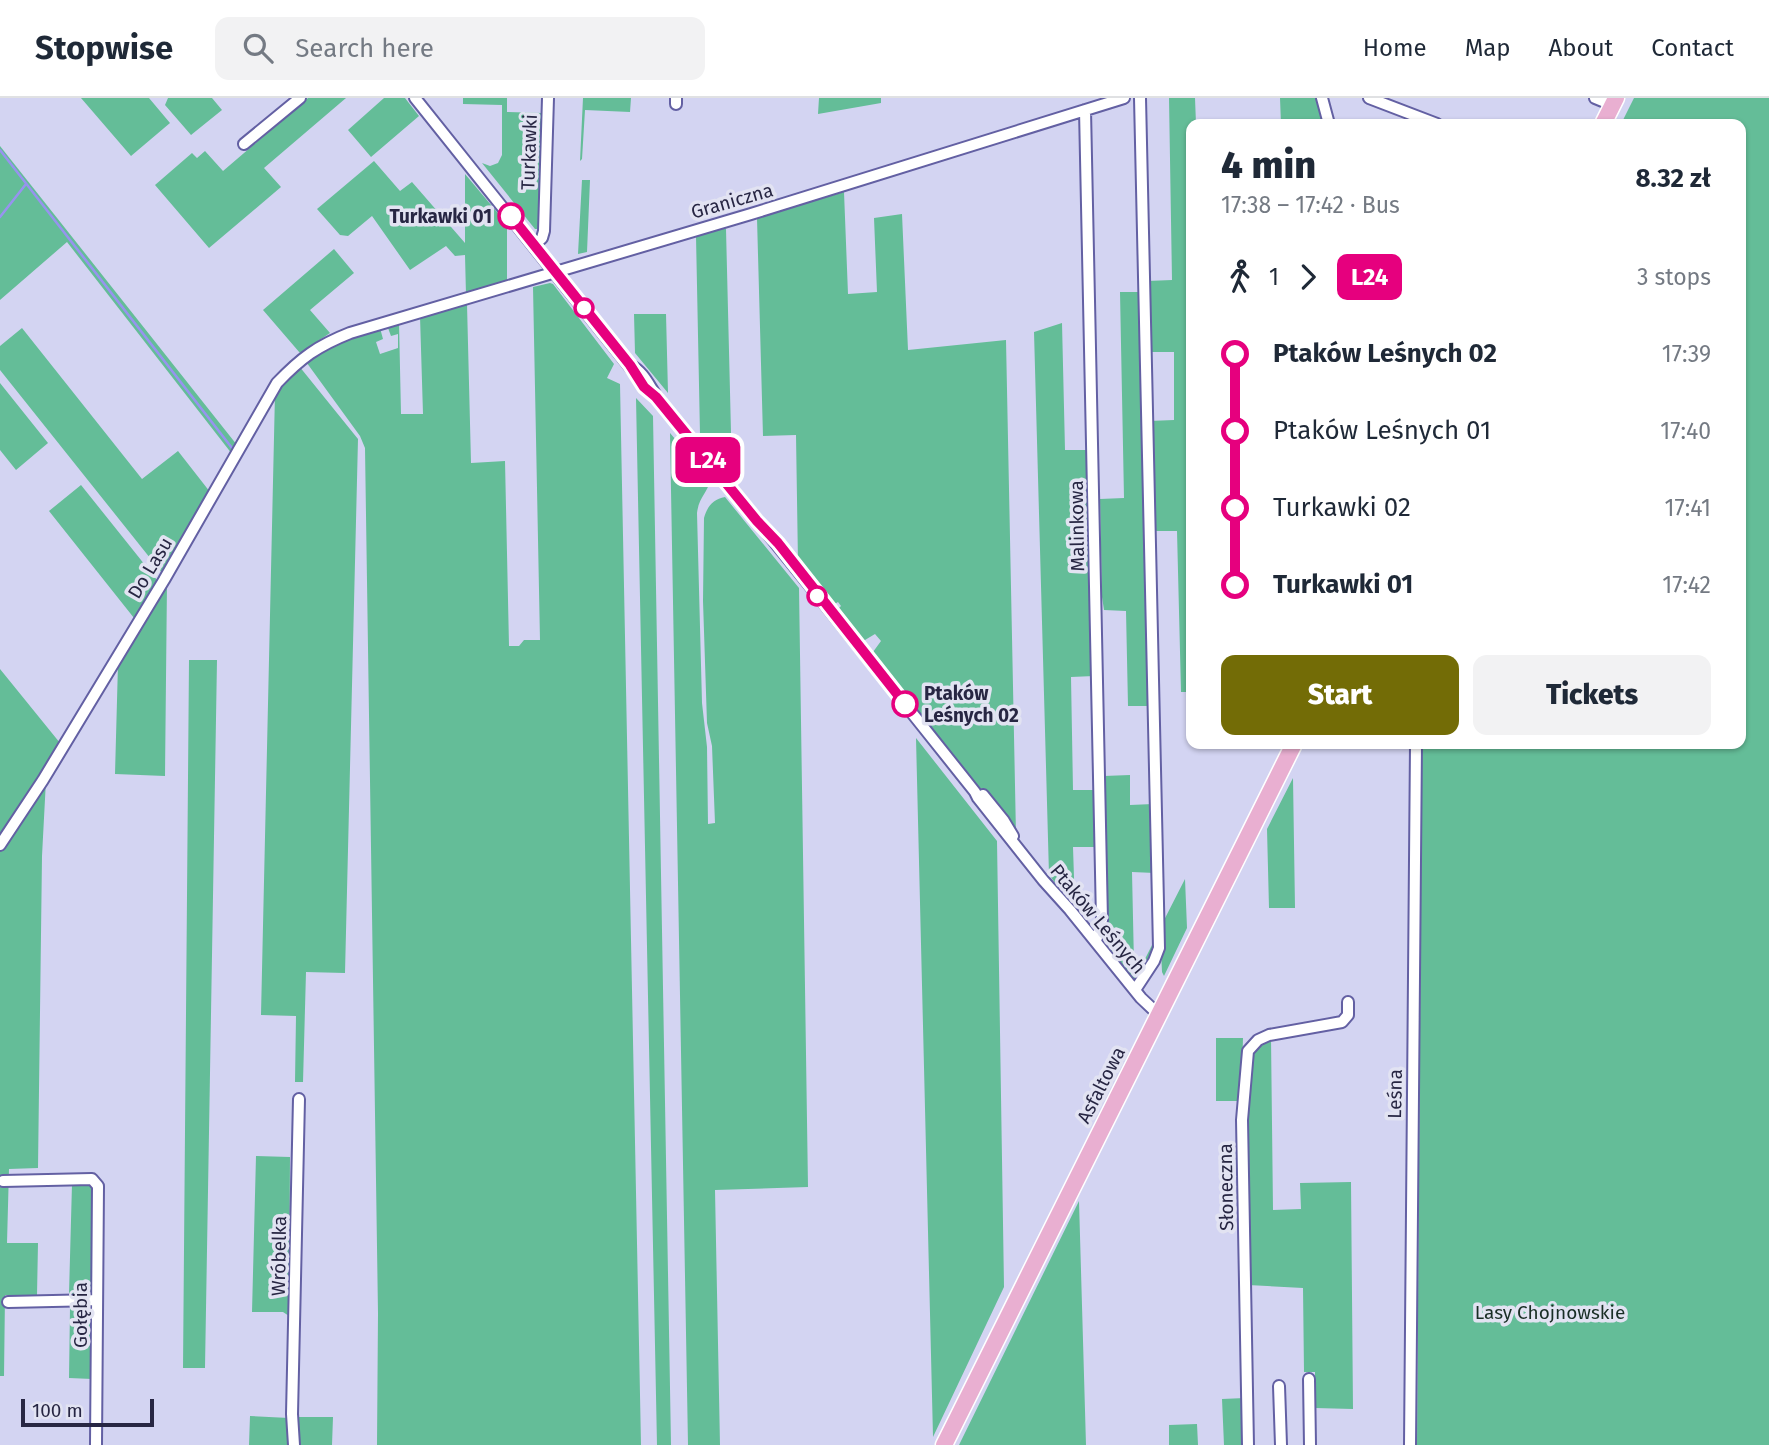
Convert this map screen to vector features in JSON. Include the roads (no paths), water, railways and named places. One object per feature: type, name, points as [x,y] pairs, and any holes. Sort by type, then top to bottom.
[{"type":"main road","points":[[1605,119],[1614,101]]},
{"type":"main road","name":"Asfaltowa","points":[[944,1445],[1292,749]]},
{"type":"street","points":[[244,145],[300,98]]},
{"type":"street","name":"Ptaków Leśnych","points":[[415,98],[630,365],[640,371],[656,397],[778,543],[975,792],[988,800],[1013,835],[1013,842],[1042,880],[1159,1015]]},
{"type":"street","name":"Turkawki","points":[[534,245],[542,238],[544,231],[548,98]]},
{"type":"street","name":"Graniczna","points":[[350,333],[1124,98]]},
{"type":"street","points":[[1135,990],[1154,961],[1159,948],[1140,98]]},
{"type":"street","points":[[1322,98],[1328,119]]},
{"type":"street","points":[[1369,98],[1424,119]]},
{"type":"street","points":[[1595,98],[1614,101]]},
{"type":"street","name":"Malinkowa","points":[[1085,110],[1102,920],[1096,941]]},
{"type":"street","name":"Do Lasu","points":[[0,845],[43,780],[164,580],[277,383],[299,360],[318,347],[350,333]]},
{"type":"street","name":"Leśna","points":[[1410,1445],[1416,749]]},
{"type":"street","name":"Słoneczna","points":[[1248,1445],[1242,1121],[1248,1051],[1258,1040],[1269,1035],[1342,1022],[1348,1014],[1348,1002]]},
{"type":"street","name":"Wróbelka","points":[[294,1445],[292,1414],[299,1099]]},
{"type":"street","name":"Gołębia","points":[[3,1181],[92,1179],[98,1186],[96,1445]]},
{"type":"street","points":[[8,1302],[97,1300]]},
{"type":"street","points":[[1309,1379],[1310,1445]]},
{"type":"street","points":[[1279,1386],[1281,1445]]},
{"type":"waterway","points":[[0,150],[232,448]]},
{"type":"waterway","points":[[0,217],[26,184]]},
{"type":"place","name":"Turkawki 01","points":[[511,216]]},
{"type":"place","name":"Ptaków Leśnych 02","points":[[905,704]]},
{"type":"park label","name":"Lasy Chojnowskie","points":[[1550,1312]]}]
